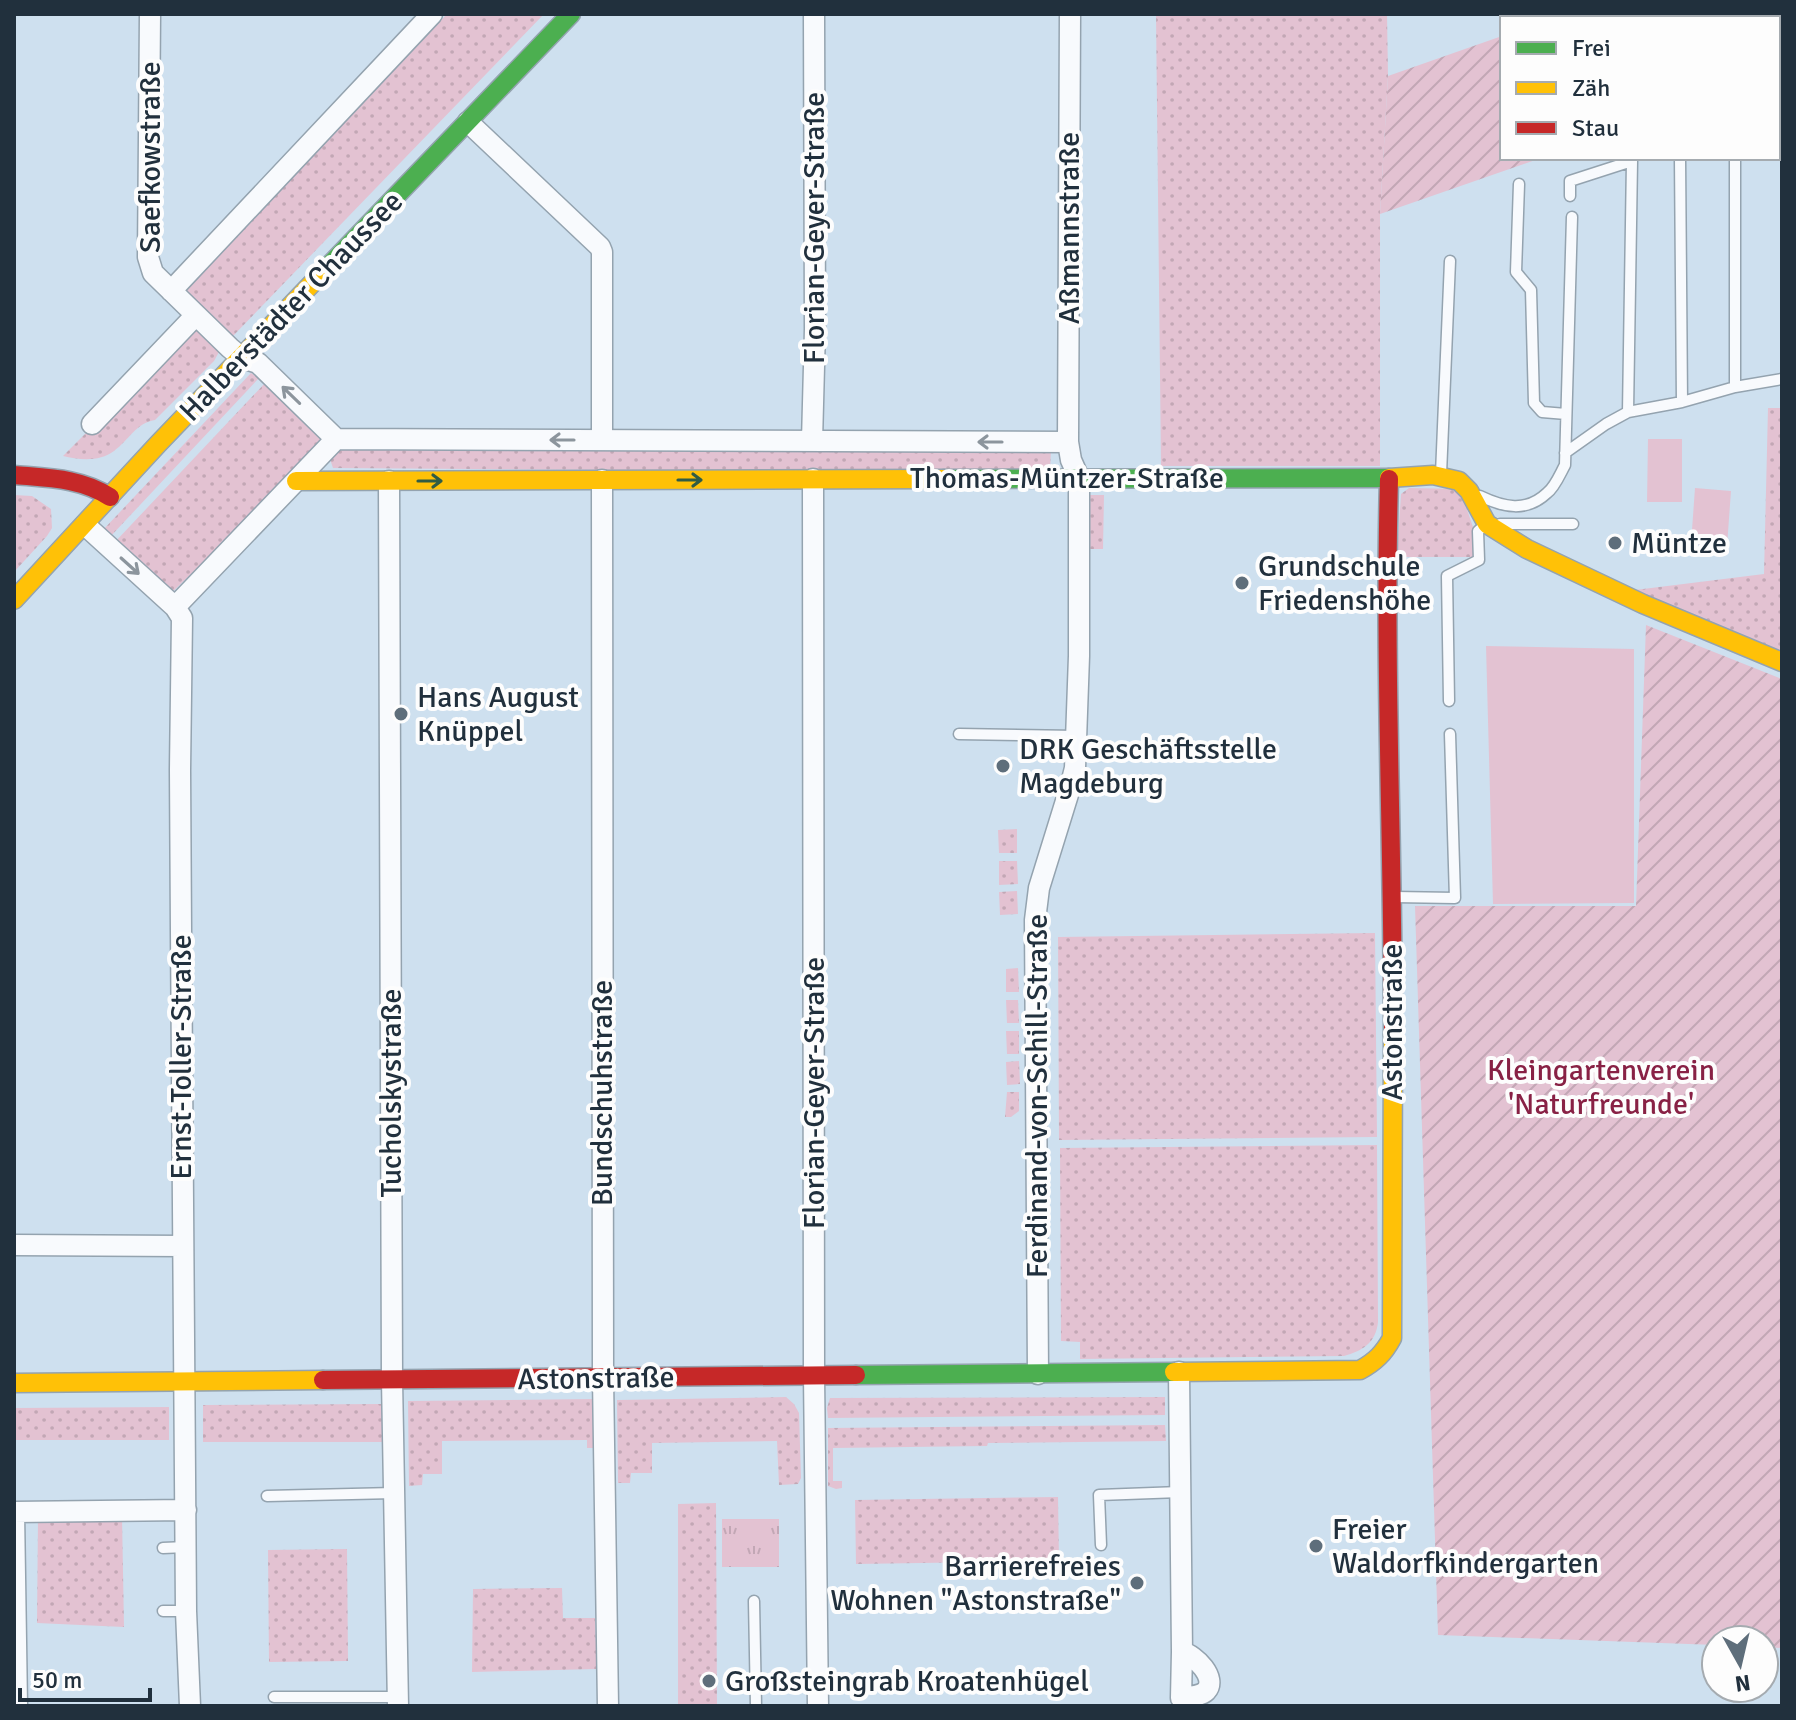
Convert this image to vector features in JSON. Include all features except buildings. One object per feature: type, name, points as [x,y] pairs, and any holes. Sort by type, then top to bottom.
[{"type":"street","name":"Saefkowstraße","points":[[150,14],[148,257],[153,273],[242,358],[258,363],[336,439]]},
{"type":"street","points":[[171,291],[432,14]]},
{"type":"street","name":"Halberstädter Chaussee","points":[[14,600],[158,444],[571,14]]},
{"type":"street","name":"Florian-Geyer-Straße","points":[[812,441],[815,329],[814,14]]},
{"type":"street","name":"Aßmannstraße","points":[[1068,442],[1070,14]]},
{"type":"street","points":[[468,122],[600,247],[602,440]]},
{"type":"street","name":"Halberstädter Chaussee","points":[[92,424],[196,315]]},
{"type":"street","points":[[85,525],[175,607],[336,439]]},
{"type":"street","name":"Thomas-Müntzer-Straße","points":[[336,439],[1068,442]]},
{"type":"street","name":"Ferdinand-von-Schill-Straße","points":[[1038,1374],[1035,920],[1039,888],[1075,768],[1079,656],[1079,478],[1068,442]]},
{"type":"street","points":[[14,475],[85,484],[110,497]]},
{"type":"street","points":[[1441,476],[1457,480],[1471,492],[1487,524],[1527,549],[1643,604],[1782,662]]},
{"type":"street","name":"Thomas-Müntzer-Straße","points":[[296,481],[1389,479],[1441,476]]},
{"type":"street","name":"Florian-Geyer-Straße","points":[[813,479],[814,1376],[818,1706]]},
{"type":"street","name":"Astonstraße","points":[[14,1383],[1360,1370],[1375,1363],[1385,1353],[1392,1338],[1393,897],[1387,590],[1389,479]]},
{"type":"street","name":"Bundschuhstraße","points":[[602,480],[603,1378],[608,1706]]},
{"type":"street","name":"Tucholskystraße","points":[[389,481],[392,1380],[398,1702]]},
{"type":"street","name":"Ernst-Toller-Straße","points":[[175,607],[182,618],[183,631],[180,757],[183,1246],[186,1611],[190,1706]]},
{"type":"street","points":[[14,1245],[183,1246]]},
{"type":"street","points":[[1179,1372],[1181,1702]]},
{"type":"street","points":[[17,1706],[14,1512],[186,1510]]},
{"type":"lane","points":[[1680,160],[1682,402]]},
{"type":"lane","points":[[1735,160],[1735,387]]},
{"type":"lane","points":[[1570,196],[1570,181],[1632,161],[1628,412]]},
{"type":"lane","points":[[1519,184],[1516,272],[1531,290],[1534,403],[1542,412],[1566,414]]},
{"type":"lane","points":[[1471,492],[1499,505],[1525,506],[1548,493],[1565,465],[1572,217]]},
{"type":"lane","points":[[1441,476],[1450,261]]},
{"type":"lane","points":[[1565,453],[1628,412],[1782,379]]},
{"type":"lane","points":[[1449,701],[1447,576],[1479,560],[1478,531],[1487,524],[1573,524]]},
{"type":"lane","points":[[959,734],[1076,736]]},
{"type":"lane","points":[[1393,897],[1455,898],[1450,734]]},
{"type":"lane","points":[[1101,1545],[1099,1495],[1180,1492]]},
{"type":"lane","points":[[267,1496],[394,1493]]},
{"type":"lane","points":[[163,1548],[186,1547]]},
{"type":"lane","points":[[754,1601],[756,1706]]},
{"type":"lane","points":[[163,1611],[186,1611]]},
{"type":"lane","points":[[274,1697],[398,1702]]},
{"type":"green space","points":[[447,14],[544,14],[233,336],[185,291]]},
{"type":"green space","points":[[1156,14],[1387,14],[1388,76],[1380,214],[1380,466],[1161,466]]},
{"type":"green space","points":[[1782,14],[1782,71],[1780,16],[1562,16]]},
{"type":"green space","points":[[1500,37],[1500,160],[1535,160],[1380,214],[1388,76]]},
{"type":"green space","points":[[195,329],[219,352],[214,361],[155,420],[138,428],[108,455],[82,459],[63,456],[90,429],[96,434]]},
{"type":"green space","points":[[251,373],[259,378],[110,537],[103,530]]},
{"type":"green space","points":[[266,382],[329,442],[168,596],[114,543]]},
{"type":"green space","points":[[1768,408],[1782,408],[1782,651],[1635,590],[1764,574]]},
{"type":"green space","points":[[1648,439],[1682,439],[1682,502],[1647,502]]},
{"type":"green space","points":[[344,447],[1051,448],[1050,473],[333,468],[330,459]]},
{"type":"green space","points":[[1409,488],[1460,489],[1474,530],[1473,557],[1397,557],[1401,494]]},
{"type":"green space","points":[[1695,488],[1731,491],[1727,546],[1691,544]]},
{"type":"green space","points":[[14,495],[32,496],[51,509],[52,528],[14,572]]},
{"type":"green space","points":[[1090,495],[1104,495],[1103,549],[1086,549],[1087,501]]},
{"type":"green space","name":"Kleingartenverein 'Naturfreunde'","points":[[1646,625],[1782,679],[1782,1648],[1780,1624],[1700,1624],[1700,1644],[1438,1635],[1415,906],[1636,906]]},
{"type":"green space","points":[[1486,646],[1634,649],[1634,903],[1493,904]]},
{"type":"green space","points":[[1017,829],[1017,853],[999,853],[998,830]]},
{"type":"green space","points":[[999,861],[1017,861],[1018,884],[999,885]]},
{"type":"green space","points":[[1017,891],[1018,914],[1000,915],[999,892]]},
{"type":"green space","points":[[1375,933],[1377,1137],[1059,1140],[1058,937]]},
{"type":"green space","points":[[1018,968],[1019,992],[1006,992],[1006,969]]},
{"type":"green space","points":[[1006,1000],[1018,1000],[1019,1023],[1007,1023]]},
{"type":"green space","points":[[1006,1031],[1019,1031],[1019,1054],[1007,1054]]},
{"type":"green space","points":[[1019,1061],[1020,1084],[1007,1085],[1006,1062]]},
{"type":"green space","points":[[1007,1092],[1019,1092],[1019,1111],[1011,1117],[1005,1117]]},
{"type":"green space","points":[[1377,1145],[1378,1322],[1371,1341],[1362,1349],[1344,1356],[1080,1359],[1080,1342],[1061,1341],[1060,1148]]},
{"type":"green space","points":[[786,1397],[799,1413],[801,1478],[798,1484],[779,1485],[777,1441],[652,1443],[652,1473],[631,1473],[630,1483],[618,1483],[617,1400]]},
{"type":"green space","points":[[1165,1397],[1165,1415],[828,1418],[827,1408],[830,1398]]},
{"type":"green space","points":[[596,1399],[596,1448],[587,1448],[587,1440],[442,1441],[442,1474],[423,1474],[422,1485],[409,1486],[408,1401]]},
{"type":"green space","points":[[384,1404],[384,1442],[203,1442],[203,1405]]},
{"type":"green space","points":[[169,1407],[169,1440],[14,1440],[14,1408]]},
{"type":"green space","points":[[1165,1425],[1166,1441],[833,1448],[833,1481],[842,1481],[842,1488],[828,1486],[828,1428]]},
{"type":"green space","points":[[1058,1497],[1059,1561],[856,1564],[855,1500]]},
{"type":"green space","points":[[716,1503],[717,1706],[678,1706],[678,1504]]},
{"type":"green space","points":[[122,1516],[124,1627],[37,1623],[38,1518]]},
{"type":"green space","points":[[722,1519],[779,1519],[779,1567],[722,1567]]},
{"type":"green space","points":[[347,1549],[348,1661],[269,1662],[268,1550]]},
{"type":"green space","points":[[562,1588],[563,1618],[595,1618],[597,1669],[472,1672],[473,1589]]},
{"type":"traffic: fast","points":[[323,272],[571,14]]},
{"type":"traffic: fast","points":[[944,479],[1389,478]]},
{"type":"traffic: fast","points":[[856,1375],[1174,1372]]},
{"type":"traffic: slow","points":[[14,600],[323,272]]},
{"type":"traffic: slow","points":[[1389,478],[1433,475],[1459,481],[1469,491],[1487,524],[1527,549],[1643,604],[1782,662]]},
{"type":"traffic: slow","points":[[296,481],[944,479]]},
{"type":"traffic: slow","points":[[1174,1372],[1360,1370],[1379,1357],[1389,1343],[1392,1338],[1393,1035]]},
{"type":"traffic: slow","points":[[14,1383],[323,1380]]},
{"type":"traffic: jam","points":[[14,475],[76,482],[110,497]]},
{"type":"traffic: jam","points":[[1389,479],[1393,1035]]},
{"type":"traffic: jam","points":[[323,1380],[856,1375]]},
{"type":"place","name":"Müntze","points":[[1615,543]]},
{"type":"place","name":"Grundschule Friedenshöhe","points":[[1242,583]]},
{"type":"place","name":"Hans August Knüppel","points":[[401,714]]},
{"type":"place","name":"DRK Geschäftsstelle Magdeburg","points":[[1003,766]]},
{"type":"place","name":"Freier Waldorfkindergarten","points":[[1316,1546]]},
{"type":"place","name":"Barrierefreies Wohnen \"Astonstraße\"","points":[[1137,1583]]},
{"type":"place","name":"Großsteingrab Kroatenhügel","points":[[709,1681]]}]
